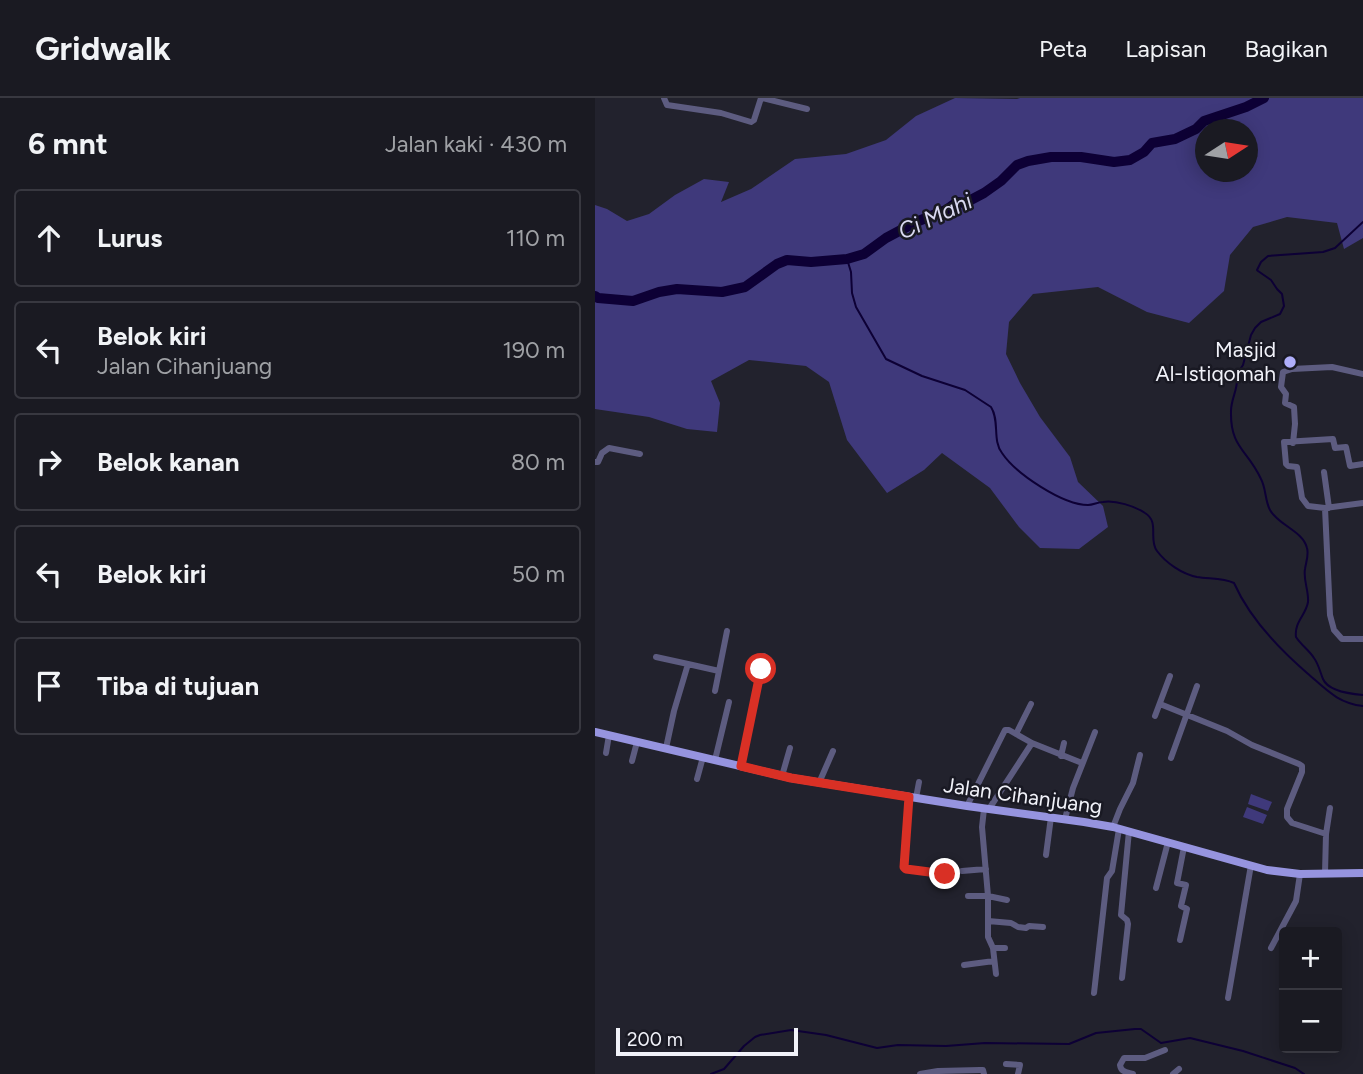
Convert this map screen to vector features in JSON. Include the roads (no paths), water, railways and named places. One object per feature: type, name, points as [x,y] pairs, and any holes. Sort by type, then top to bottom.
[{"type":"main road","name":"Jalan Cihanjuang","points":[[595,732],[819,783],[1116,828],[1267,870],[1300,874],[1363,873]]},
{"type":"street","points":[[664,98],[667,105],[721,113],[751,122],[761,98],[807,109]]},
{"type":"street","points":[[1293,443],[1294,407],[1285,403],[1286,394],[1281,387],[1283,372],[1332,367],[1363,374]]},
{"type":"street","points":[[1363,464],[1350,466],[1346,447],[1335,448],[1333,439],[1284,442],[1286,464],[1297,467],[1300,494],[1304,503],[1312,508],[1363,503]]},
{"type":"street","points":[[595,462],[609,449],[641,454]]},
{"type":"street","points":[[1324,472],[1330,615],[1334,631],[1342,639],[1363,639]]},
{"type":"street","points":[[715,691],[727,631]]},
{"type":"street","points":[[741,766],[764,656]]},
{"type":"street","points":[[656,657],[719,671]]},
{"type":"street","points":[[666,748],[688,664]]},
{"type":"street","points":[[1155,716],[1170,676]]},
{"type":"street","points":[[1171,758],[1197,686]]},
{"type":"street","points":[[715,760],[729,702]]},
{"type":"street","points":[[1016,734],[1031,704]]},
{"type":"street","points":[[1160,704],[1227,730],[1252,745],[1302,766],[1287,809],[1287,817],[1293,823],[1326,834]]},
{"type":"street","points":[[967,806],[1003,732],[1008,730],[1061,756],[1082,763]]},
{"type":"street","points":[[1065,819],[1073,788],[1095,732]]},
{"type":"street","points":[[606,753],[610,735]]},
{"type":"street","points":[[632,761],[637,742]]},
{"type":"street","points":[[996,974],[993,948],[988,937],[988,896],[982,827],[986,809],[1032,743]]},
{"type":"street","points":[[1061,756],[1064,743]]},
{"type":"street","points":[[782,776],[790,748]]},
{"type":"street","points":[[819,783],[833,751]]},
{"type":"street","points":[[1094,993],[1107,878],[1112,872],[1119,809],[1133,783],[1140,755]]},
{"type":"street","points":[[697,779],[703,757]]},
{"type":"street","points":[[919,782],[912,798],[904,867],[945,874]]},
{"type":"street","points":[[1325,873],[1330,808]]},
{"type":"street","points":[[1046,855],[1051,817]]},
{"type":"street","points":[[1129,870],[1131,832]]},
{"type":"street","points":[[1122,978],[1128,924],[1121,915],[1131,832]]},
{"type":"street","points":[[1156,888],[1168,842]]},
{"type":"street","points":[[1179,940],[1187,909],[1181,906],[1186,885],[1177,883],[1184,846]]},
{"type":"street","points":[[1228,998],[1251,865]]},
{"type":"street","points":[[962,871],[986,869]]},
{"type":"street","points":[[1271,948],[1296,901],[1300,874]]},
{"type":"street","points":[[968,896],[1007,900]]},
{"type":"street","points":[[988,921],[1027,928],[1043,927]]},
{"type":"street","points":[[993,948],[1005,948]]},
{"type":"street","points":[[964,965],[994,961]]},
{"type":"street","points":[[1133,1074],[1121,1069],[1119,1065],[1124,1058],[1145,1058],[1165,1050]]},
{"type":"street","points":[[1006,1064],[1030,1065]]},
{"type":"street","points":[[1018,1074],[1020,1065]]},
{"type":"street","points":[[920,1074],[980,1070],[983,1070],[984,1074]]},
{"type":"waterway","name":"Ci Mahi","points":[[595,296],[633,301],[677,289],[722,292],[745,287],[787,260],[811,262],[847,259],[864,254],[916,222],[946,210],[957,202],[965,203],[984,193],[1017,165],[1051,157],[1081,157],[1114,162],[1130,160],[1144,152],[1152,143],[1175,139],[1196,129],[1204,121],[1264,98]]},
{"type":"waterway","points":[[1363,222],[1335,248],[1323,252],[1268,256],[1261,262],[1257,270],[1271,280],[1282,294],[1284,306],[1280,314],[1261,322],[1251,335],[1243,365],[1237,374],[1231,411],[1233,433],[1261,479],[1270,510],[1301,537],[1307,548],[1305,573],[1308,602],[1297,627],[1296,637],[1316,661],[1326,683],[1340,691],[1363,695]]},
{"type":"waterway","points":[[847,259],[856,307],[886,359],[922,376],[965,390],[991,407],[994,412],[997,442],[1002,453],[1018,470],[1041,487],[1078,504],[1113,502],[1145,513],[1152,521],[1153,541],[1157,551],[1165,560],[1191,576],[1234,583],[1256,621],[1286,653],[1332,694],[1346,702],[1363,706]]},
{"type":"waterway","points":[[711,1074],[724,1069],[755,1037],[791,1030],[826,1035],[877,1048],[985,1043],[1069,1044],[1096,1033],[1135,1029],[1141,1029],[1161,1043],[1190,1038],[1243,1051],[1295,1068],[1304,1074]]},
{"type":"place","name":"Masjid Al-Istiqomah","points":[[1290,362]]}]
